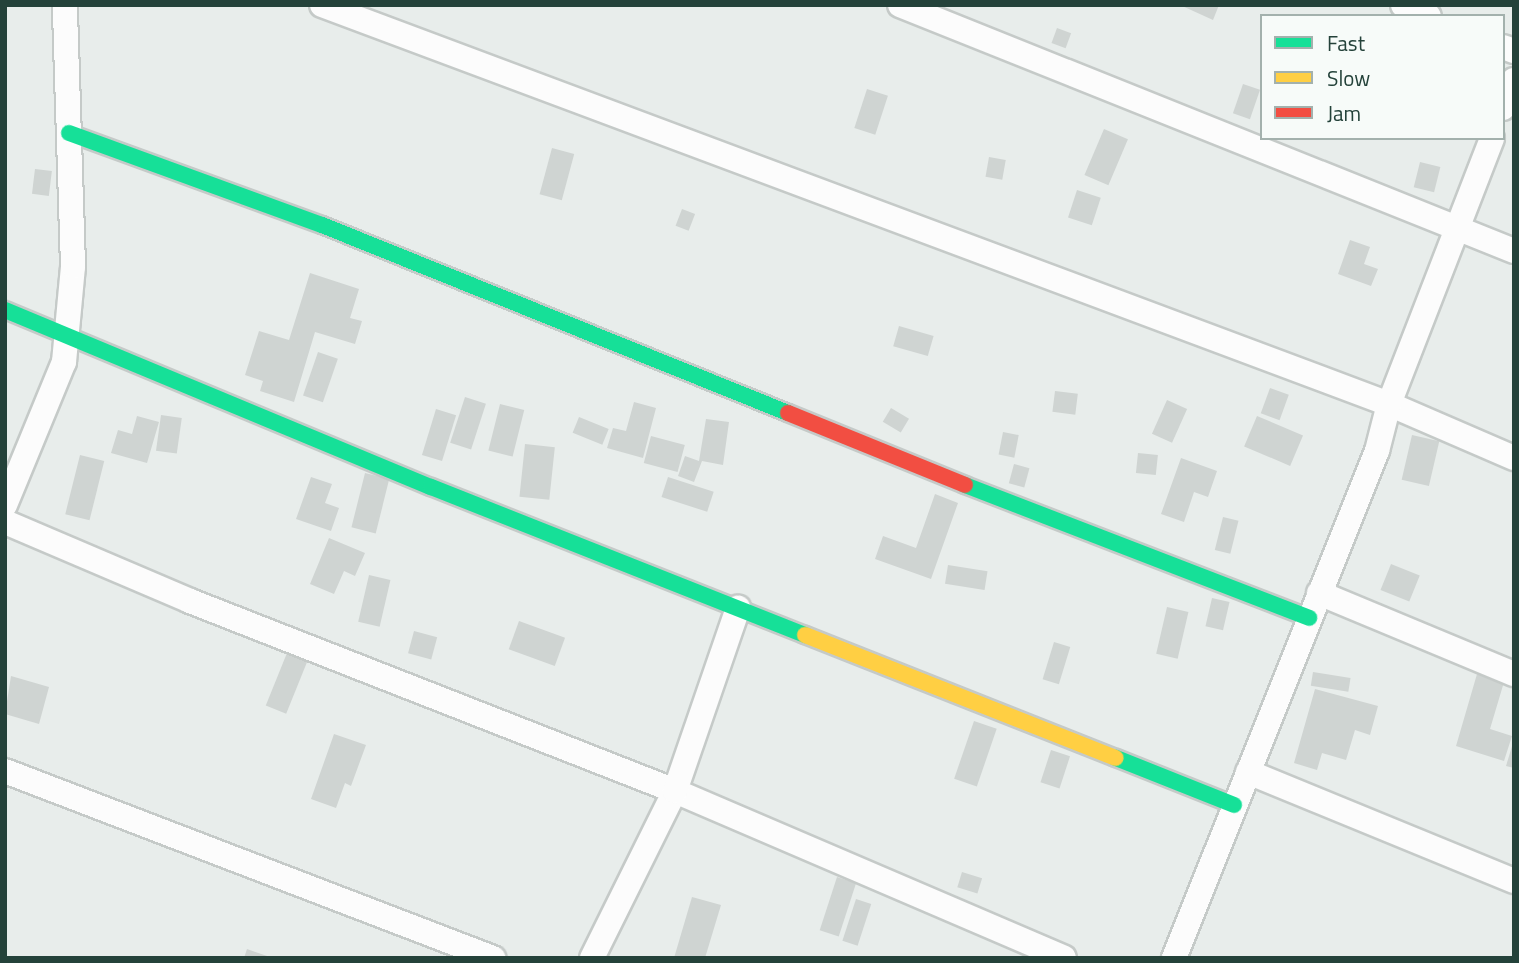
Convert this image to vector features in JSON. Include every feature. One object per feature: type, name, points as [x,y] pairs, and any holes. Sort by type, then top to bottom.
[{"type":"street","points":[[5,505],[64,362],[74,266],[65,5]]},
{"type":"street","points":[[322,5],[1389,404],[1514,458]]},
{"type":"street","points":[[900,5],[1514,251]]},
{"type":"street","points":[[1403,5],[1424,14]]},
{"type":"street","points":[[1505,103],[1514,80]]},
{"type":"street","points":[[69,133],[322,225],[1019,508],[1309,618]]},
{"type":"street","points":[[1174,958],[1377,451],[1389,404],[1491,140]]},
{"type":"street","points":[[5,310],[431,487],[1234,805]]},
{"type":"street","points":[[5,522],[190,601],[675,791],[1064,958]]},
{"type":"street","points":[[1319,593],[1514,674]]},
{"type":"street","points":[[592,958],[675,791],[738,608]]},
{"type":"street","points":[[5,771],[493,958]]},
{"type":"street","points":[[1248,772],[1514,881]]},
{"type":"building","points":[[1180,5],[1219,5],[1213,20]]},
{"type":"building","points":[[1057,28],[1071,33],[1066,48],[1052,43]]},
{"type":"building","points":[[1243,84],[1260,90],[1250,119],[1233,113]]},
{"type":"building","points":[[867,89],[888,96],[875,135],[854,128]]},
{"type":"building","points":[[1104,129],[1128,139],[1108,185],[1084,175]]},
{"type":"building","points":[[552,148],[574,154],[562,200],[540,194]]},
{"type":"building","points":[[989,157],[1006,160],[1002,180],[986,177]]},
{"type":"building","points":[[1420,162],[1440,167],[1434,192],[1414,187]]},
{"type":"building","points":[[35,169],[52,171],[49,196],[32,194]]},
{"type":"building","points":[[1077,190],[1101,198],[1092,225],[1068,218]]},
{"type":"building","points":[[682,209],[695,214],[689,231],[676,226]]},
{"type":"building","points":[[1350,240],[1370,247],[1364,264],[1378,269],[1371,286],[1338,274]]},
{"type":"building","points":[[310,273],[359,289],[350,318],[362,321],[355,344],[315,332],[294,402],[260,391],[263,381],[245,375],[259,331],[289,340]]},
{"type":"building","points":[[899,326],[934,336],[928,356],[893,346]]},
{"type":"building","points":[[318,352],[338,359],[323,402],[303,395]]},
{"type":"building","points":[[1270,388],[1289,395],[1280,420],[1261,413]]},
{"type":"building","points":[[1055,391],[1078,394],[1075,415],[1052,412]]},
{"type":"building","points":[[465,397],[486,404],[471,449],[450,443]]},
{"type":"building","points":[[1167,400],[1187,409],[1172,443],[1152,434]]},
{"type":"building","points":[[634,402],[656,408],[643,458],[607,448],[613,428],[626,431]]},
{"type":"building","points":[[500,404],[524,410],[513,457],[488,451]]},
{"type":"building","points":[[891,408],[909,419],[901,433],[883,422]]},
{"type":"building","points":[[436,409],[456,415],[442,461],[422,455]]},
{"type":"building","points":[[161,415],[182,418],[177,454],[156,451]]},
{"type":"building","points":[[137,416],[159,422],[147,463],[111,453],[118,430],[132,434]]},
{"type":"building","points":[[1257,416],[1303,436],[1290,466],[1244,446]]},
{"type":"building","points":[[579,417],[609,429],[602,445],[573,433]]},
{"type":"building","points":[[706,419],[729,422],[723,465],[702,461],[694,482],[678,476],[685,456],[699,461]]},
{"type":"building","points":[[1003,432],[1019,435],[1014,458],[999,455]]},
{"type":"building","points":[[1412,435],[1439,441],[1429,486],[1402,480]]},
{"type":"building","points":[[651,436],[685,445],[678,472],[644,463]]},
{"type":"building","points":[[525,444],[555,447],[549,500],[519,497]]},
{"type":"building","points":[[1138,453],[1158,455],[1156,475],[1136,473]]},
{"type":"building","points":[[80,455],[104,461],[90,520],[65,514]]},
{"type":"building","points":[[1181,458],[1217,471],[1208,497],[1194,492],[1184,522],[1161,514]]},
{"type":"building","points":[[1014,464],[1029,468],[1024,487],[1009,483]]},
{"type":"building","points":[[365,473],[389,479],[376,533],[351,527]]},
{"type":"building","points":[[311,477],[332,484],[325,503],[339,508],[331,531],[296,519]]},
{"type":"building","points":[[668,477],[714,492],[707,512],[662,497]]},
{"type":"building","points":[[935,494],[958,503],[931,579],[875,559],[883,536],[916,548]]},
{"type":"building","points":[[1223,517],[1239,521],[1230,554],[1215,550]]},
{"type":"building","points":[[329,538],[365,553],[355,576],[344,571],[334,594],[310,584]]},
{"type":"building","points":[[1391,564],[1420,576],[1409,602],[1381,590]]},
{"type":"building","points":[[948,565],[988,571],[985,590],[945,584]]},
{"type":"building","points":[[369,575],[390,580],[380,627],[358,622]]},
{"type":"building","points":[[1212,598],[1230,602],[1223,630],[1205,626]]},
{"type":"building","points":[[1167,607],[1188,612],[1178,659],[1156,654]]},
{"type":"building","points":[[519,621],[565,638],[555,666],[509,649]]},
{"type":"building","points":[[414,631],[437,637],[431,659],[408,653]]},
{"type":"building","points":[[1054,642],[1070,647],[1059,684],[1043,679]]},
{"type":"building","points":[[289,648],[309,656],[286,714],[266,705]]},
{"type":"building","points":[[1313,672],[1351,678],[1348,692],[1311,686]]},
{"type":"building","points":[[1477,674],[1504,682],[1490,729],[1512,736],[1504,761],[1456,746]]},
{"type":"building","points":[[11,676],[49,687],[39,724],[5,714]]},
{"type":"building","points":[[1315,689],[1378,706],[1370,735],[1355,730],[1346,760],[1322,753],[1317,770],[1294,763]]},
{"type":"building","points":[[974,721],[997,729],[977,786],[954,779]]},
{"type":"building","points":[[334,734],[366,745],[351,786],[345,783],[336,808],[311,799]]},
{"type":"building","points":[[1514,744],[1514,768],[1506,766]]},
{"type":"building","points":[[1051,750],[1070,756],[1060,789],[1040,782]]},
{"type":"building","points":[[962,872],[982,878],[977,893],[957,887]]},
{"type":"building","points":[[837,877],[856,883],[839,936],[820,930]]},
{"type":"building","points":[[692,897],[721,905],[705,958],[674,958]]},
{"type":"building","points":[[856,899],[871,904],[858,946],[842,941]]},
{"type":"building","points":[[247,949],[270,957],[270,958],[244,958]]},
{"type":"traffic: fast","points":[[69,133],[322,225],[788,413]]},
{"type":"traffic: fast","points":[[5,310],[431,487],[805,635]]},
{"type":"traffic: fast","points":[[965,485],[1309,618]]},
{"type":"traffic: fast","points":[[1116,758],[1234,805]]},
{"type":"traffic: slow","points":[[805,635],[1116,758]]},
{"type":"traffic: jam","points":[[788,413],[965,485]]}]
